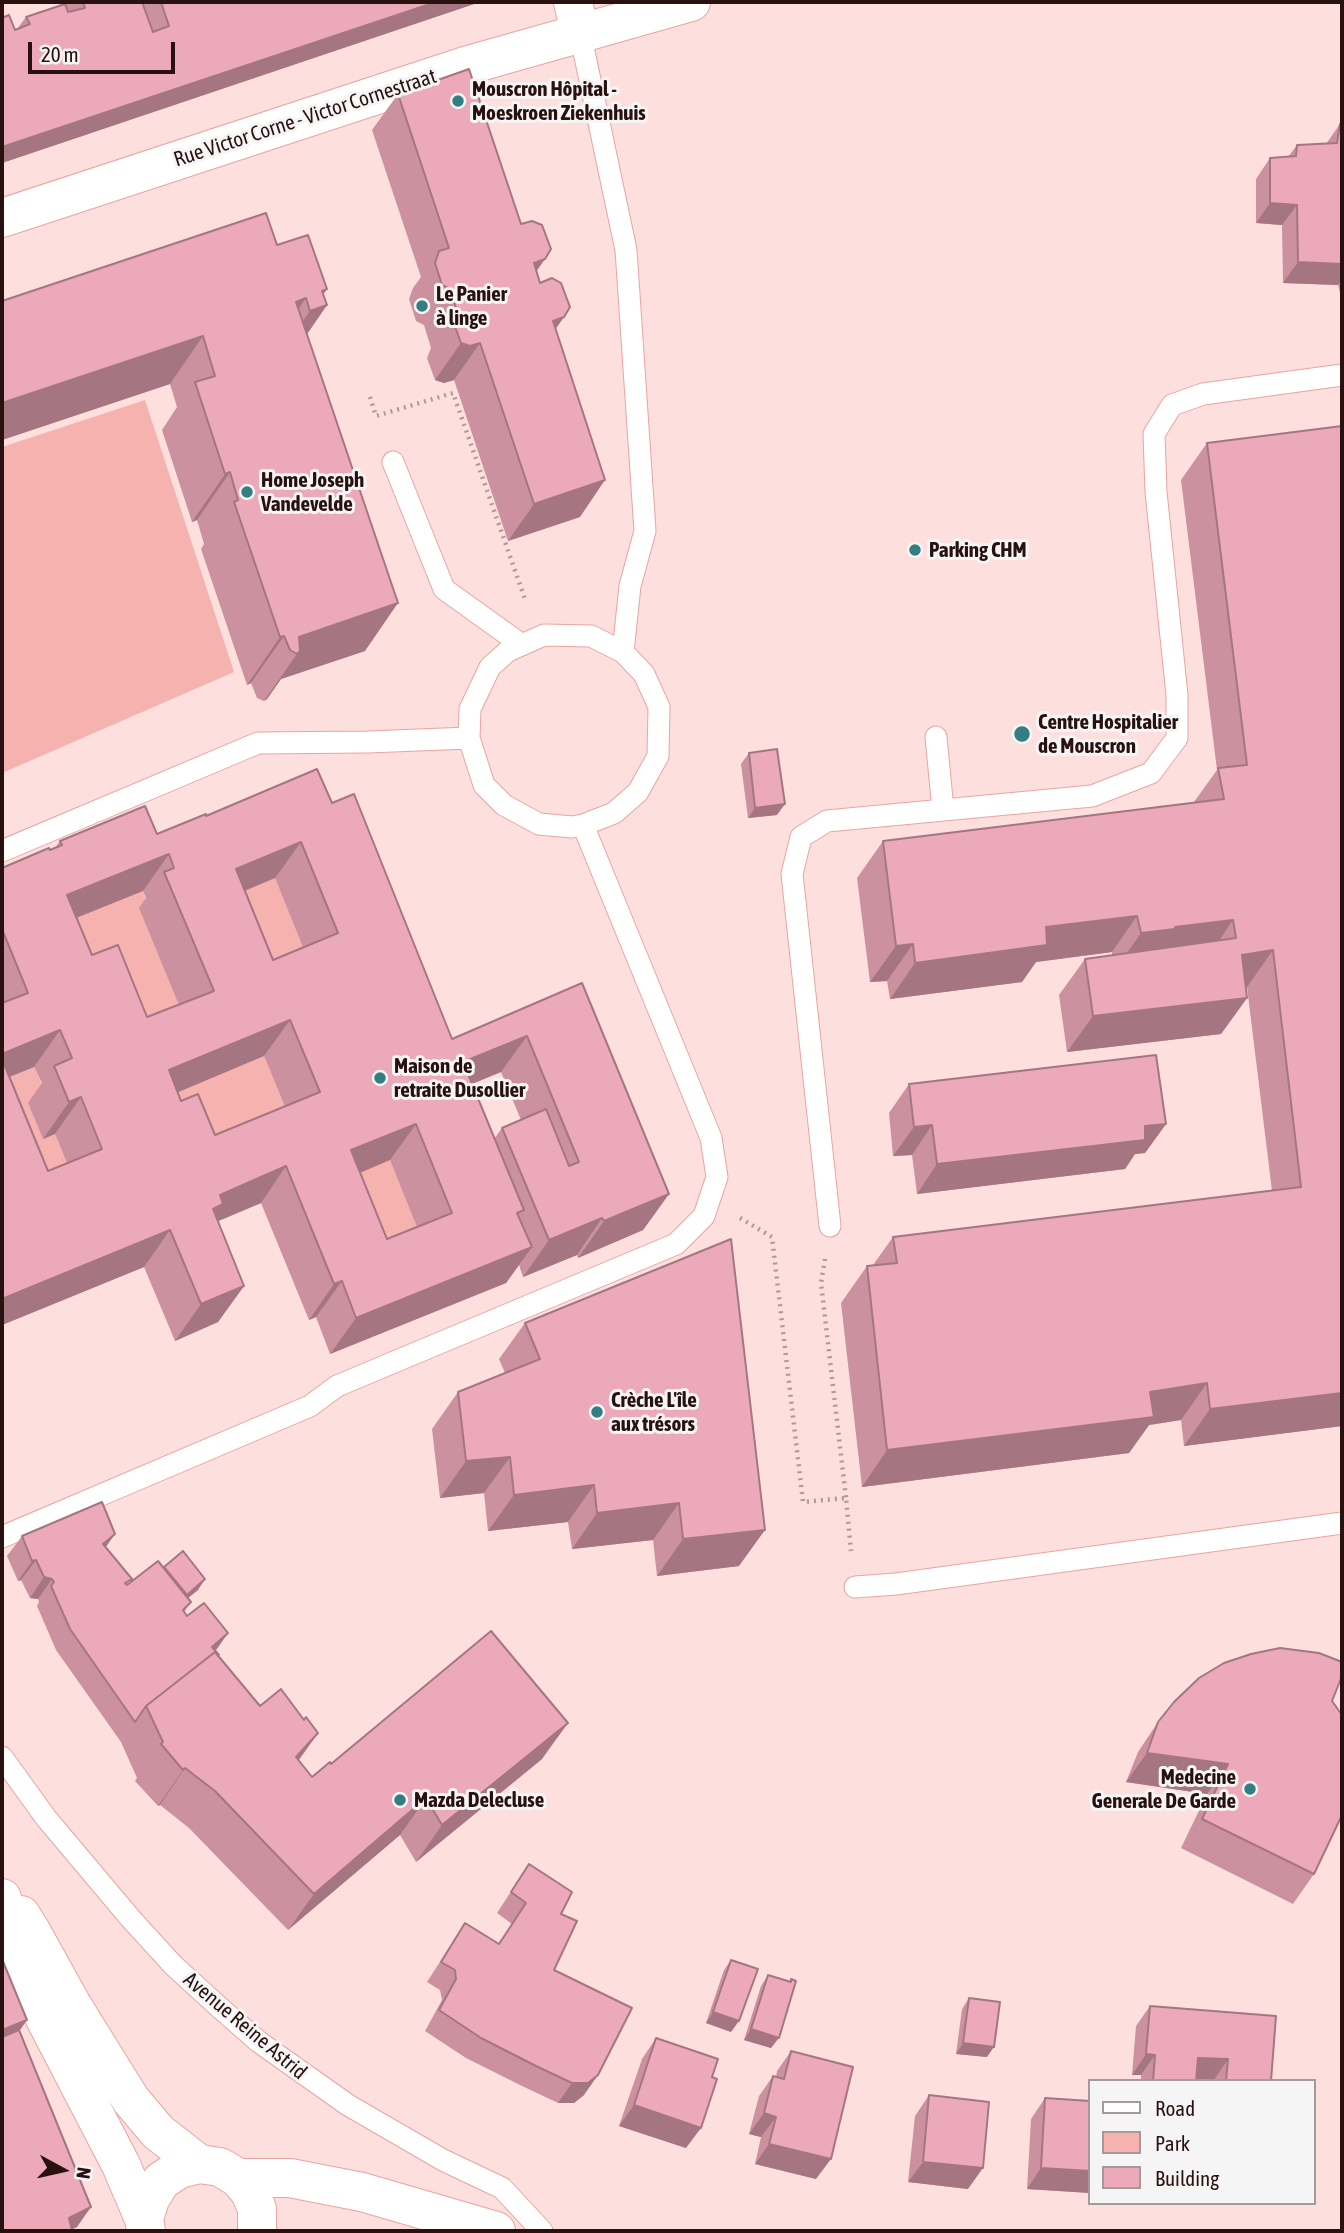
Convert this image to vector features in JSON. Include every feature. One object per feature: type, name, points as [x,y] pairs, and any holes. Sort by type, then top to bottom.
[{"type":"main road","name":"Rue Victor Corne - Victor Cornestraat","points":[[2,218],[465,66],[576,17],[691,2]]},
{"type":"main road","points":[[2,1888],[31,1931],[72,2005],[131,2100],[158,2132],[199,2164]]},
{"type":"main road","points":[[2,1898],[11,1944],[41,2011],[102,2126],[145,2225]]},
{"type":"main road","points":[[145,2225],[150,2199],[161,2181],[178,2169],[199,2164],[220,2167],[238,2178],[250,2192],[257,2209],[257,2231]]},
{"type":"main road","points":[[238,2178],[290,2178],[362,2192],[496,2231]]},
{"type":"lane","points":[[576,17],[626,250],[646,531],[629,586],[623,652]]},
{"type":"lane","points":[[830,1226],[792,874],[801,837],[827,821],[1092,796],[1151,773],[1177,738],[1177,695],[1156,492],[1154,433],[1172,405],[1203,394],[1342,375]]},
{"type":"lane","points":[[393,462],[444,589],[530,641]]},
{"type":"lane","points":[[544,635],[591,636],[623,652],[643,674],[659,707],[658,756],[638,792],[614,813],[572,827],[539,824],[504,805],[484,785],[469,738],[470,709],[490,667],[508,652],[544,635]]},
{"type":"lane","points":[[936,737],[943,810]]},
{"type":"lane","points":[[2,850],[258,743],[469,738]]},
{"type":"lane","points":[[2,1537],[310,1406],[337,1386],[676,1244],[704,1216],[717,1177],[711,1138],[583,825]]},
{"type":"lane","points":[[855,1587],[896,1584],[1342,1523]]},
{"type":"lane","name":"Avenue Reine Astrid","points":[[2,1757],[46,1818],[123,1910],[173,1965],[219,2007],[259,2042],[348,2105],[443,2160],[502,2188],[542,2231]]},
{"type":"path","points":[[370,397],[376,416],[453,393],[530,641]]},
{"type":"path","points":[[710,1200],[772,1237],[803,1502],[846,1498]]},
{"type":"path","points":[[830,1226],[821,1283],[855,1587]]},
{"type":"green space","points":[[145,400],[234,672],[2,773],[2,447]]},
{"type":"green space","points":[[275,878],[313,969],[248,996],[210,905]]},
{"type":"green space","points":[[143,891],[188,1028],[122,1054],[41,932]]},
{"type":"green space","points":[[264,1056],[294,1129],[189,1172],[143,1107]]},
{"type":"green space","points":[[34,1067],[47,1095],[28,1103],[43,1138],[55,1134],[77,1186],[22,1208],[2,1080]]},
{"type":"green space","points":[[390,1160],[427,1250],[361,1276],[326,1187]]},
{"type":"building","points":[[83,2],[142,2],[153,32],[169,26],[161,2],[436,2],[2,147],[2,18],[9,15],[15,30],[30,24],[26,17],[65,4],[68,12],[85,8]]},
{"type":"building","points":[[469,69],[521,224],[532,221],[542,225],[551,249],[545,259],[534,263],[540,283],[552,278],[561,283],[570,307],[564,317],[553,321],[605,480],[534,504],[480,343],[470,346],[461,343],[453,321],[457,311],[450,289],[442,285],[435,263],[439,251],[449,248],[398,94]]},
{"type":"building","points":[[1340,124],[1342,264],[1298,262],[1297,205],[1270,203],[1270,158],[1296,156],[1297,145],[1337,143]]},
{"type":"building","name":"Home Joseph Vandevelde","points":[[266,213],[277,245],[308,235],[327,289],[322,291],[327,305],[310,311],[306,298],[296,302],[398,603],[299,637],[300,651],[297,654],[290,650],[284,636],[280,637],[234,502],[238,500],[230,472],[225,474],[195,382],[215,376],[203,336],[2,403],[2,301]]},
{"type":"building","points":[[1342,426],[1342,1393],[1210,1409],[1207,1383],[1150,1392],[1154,1417],[887,1450],[867,1266],[897,1263],[893,1237],[1301,1187],[1273,950],[1242,955],[1247,998],[1093,1016],[1085,959],[1236,938],[1233,920],[1141,933],[1137,916],[1046,927],[1047,945],[915,963],[913,944],[896,946],[883,841],[1224,799],[1218,768],[1247,765],[1207,443]]},
{"type":"building","points":[[777,749],[785,804],[755,808],[749,753]]},
{"type":"building","name":"Maison de retraite Dusollier","points":[[317,769],[332,803],[354,794],[452,1039],[582,983],[669,1194],[549,1240],[502,1128],[546,1109],[569,1166],[579,1162],[527,1036],[463,1062],[524,1210],[517,1213],[532,1247],[356,1318],[342,1281],[334,1284],[286,1166],[220,1195],[223,1204],[213,1209],[244,1286],[201,1304],[170,1230],[2,1299],[2,1059],[48,1171],[102,1149],[81,1097],[69,1102],[54,1066],[72,1058],[60,1030],[2,1054],[2,1003],[28,993],[2,929],[2,868],[62,845],[60,841],[145,806],[157,834]],"holes":[[[301,842],[338,933],[273,960],[236,869]],[[169,854],[174,868],[164,872],[214,991],[147,1017],[118,945],[92,955],[67,895]],[[290,1020],[320,1092],[215,1135],[198,1094],[181,1101],[169,1070]],[[416,1124],[452,1213],[387,1239],[351,1150]]]},
{"type":"building","points":[[1156,1055],[1166,1124],[1145,1126],[1145,1140],[937,1164],[932,1125],[914,1127],[909,1084]]},
{"type":"building","name":"Crèche L'île aux trésors","points":[[731,1239],[765,1530],[683,1539],[679,1503],[597,1513],[594,1485],[514,1495],[510,1457],[466,1461],[458,1392],[540,1359],[525,1323]]},
{"type":"building","points":[[102,1502],[115,1534],[103,1544],[132,1579],[125,1583],[127,1585],[158,1561],[191,1602],[183,1610],[187,1616],[204,1603],[228,1633],[212,1647],[219,1655],[215,1652],[146,1706],[135,1722],[70,1629],[51,1586],[54,1582],[44,1577],[36,1560],[32,1561],[22,1536]]},
{"type":"building","points":[[183,1551],[205,1579],[187,1595],[164,1567]]},
{"type":"building","name":"Mazda Delecluse","points":[[491,1631],[568,1723],[442,1825],[426,1798],[314,1894],[215,1791],[185,1768],[183,1770],[161,1744],[163,1742],[146,1706],[215,1652],[260,1706],[281,1689],[304,1720],[306,1717],[318,1733],[296,1757],[312,1777]]},
{"type":"building","name":"Medecine Generale De Garde","points":[[1280,1648],[1319,1653],[1342,1662],[1342,1676],[1332,1701],[1342,1715],[1342,1815],[1314,1874],[1202,1819],[1228,1764],[1147,1753],[1158,1722],[1199,1678],[1224,1663]]},
{"type":"building","points":[[529,1864],[572,1892],[561,1914],[577,1921],[554,1970],[632,2008],[598,2075],[588,2083],[572,2083],[536,2066],[481,2038],[439,2010],[456,1979],[455,1970],[441,1962],[465,1923],[499,1944],[526,1903],[511,1892]]},
{"type":"building","points":[[2,1959],[27,2020],[2,2030]]},
{"type":"building","points":[[731,1960],[758,1969],[739,2021],[713,2012]]},
{"type":"building","points":[[768,1975],[796,1981],[779,2038],[751,2029]]},
{"type":"building","points":[[969,1998],[1000,2002],[994,2047],[963,2043]]},
{"type":"building","points":[[1150,2006],[1276,2016],[1271,2079],[1226,2079],[1228,2059],[1198,2058],[1196,2079],[1153,2079],[1155,2055],[1146,2054]]},
{"type":"building","points":[[19,2030],[91,2207],[69,2218],[72,2231],[2,2231],[2,2037]]},
{"type":"building","points":[[656,2038],[718,2059],[712,2077],[717,2079],[701,2128],[634,2105]]},
{"type":"building","points":[[791,2051],[853,2067],[831,2159],[769,2144],[776,2117],[764,2113],[773,2076],[784,2079]]},
{"type":"building","points":[[929,2095],[989,2102],[983,2168],[923,2162]]},
{"type":"building","points":[[1045,2098],[1088,2101],[1088,2171],[1041,2168]]},
{"type":"place","name":"Mouscron Hôpital - Moeskroen Ziekenhuis","points":[[458,101]]},
{"type":"place","name":"Le Panier à linge","points":[[422,306]]},
{"type":"place","name":"Home Joseph Vandevelde","points":[[247,492]]},
{"type":"place","name":"Parking CHM","points":[[915,550]]},
{"type":"place","name":"Centre Hospitalier de Mouscron","points":[[1022,734]]},
{"type":"place","name":"Maison de retraite Dusollier","points":[[380,1078]]},
{"type":"place","name":"Crèche L'île aux trésors","points":[[597,1412]]},
{"type":"place","name":"Medecine Generale De Garde","points":[[1250,1789]]},
{"type":"place","name":"Mazda Delecluse","points":[[400,1800]]}]
